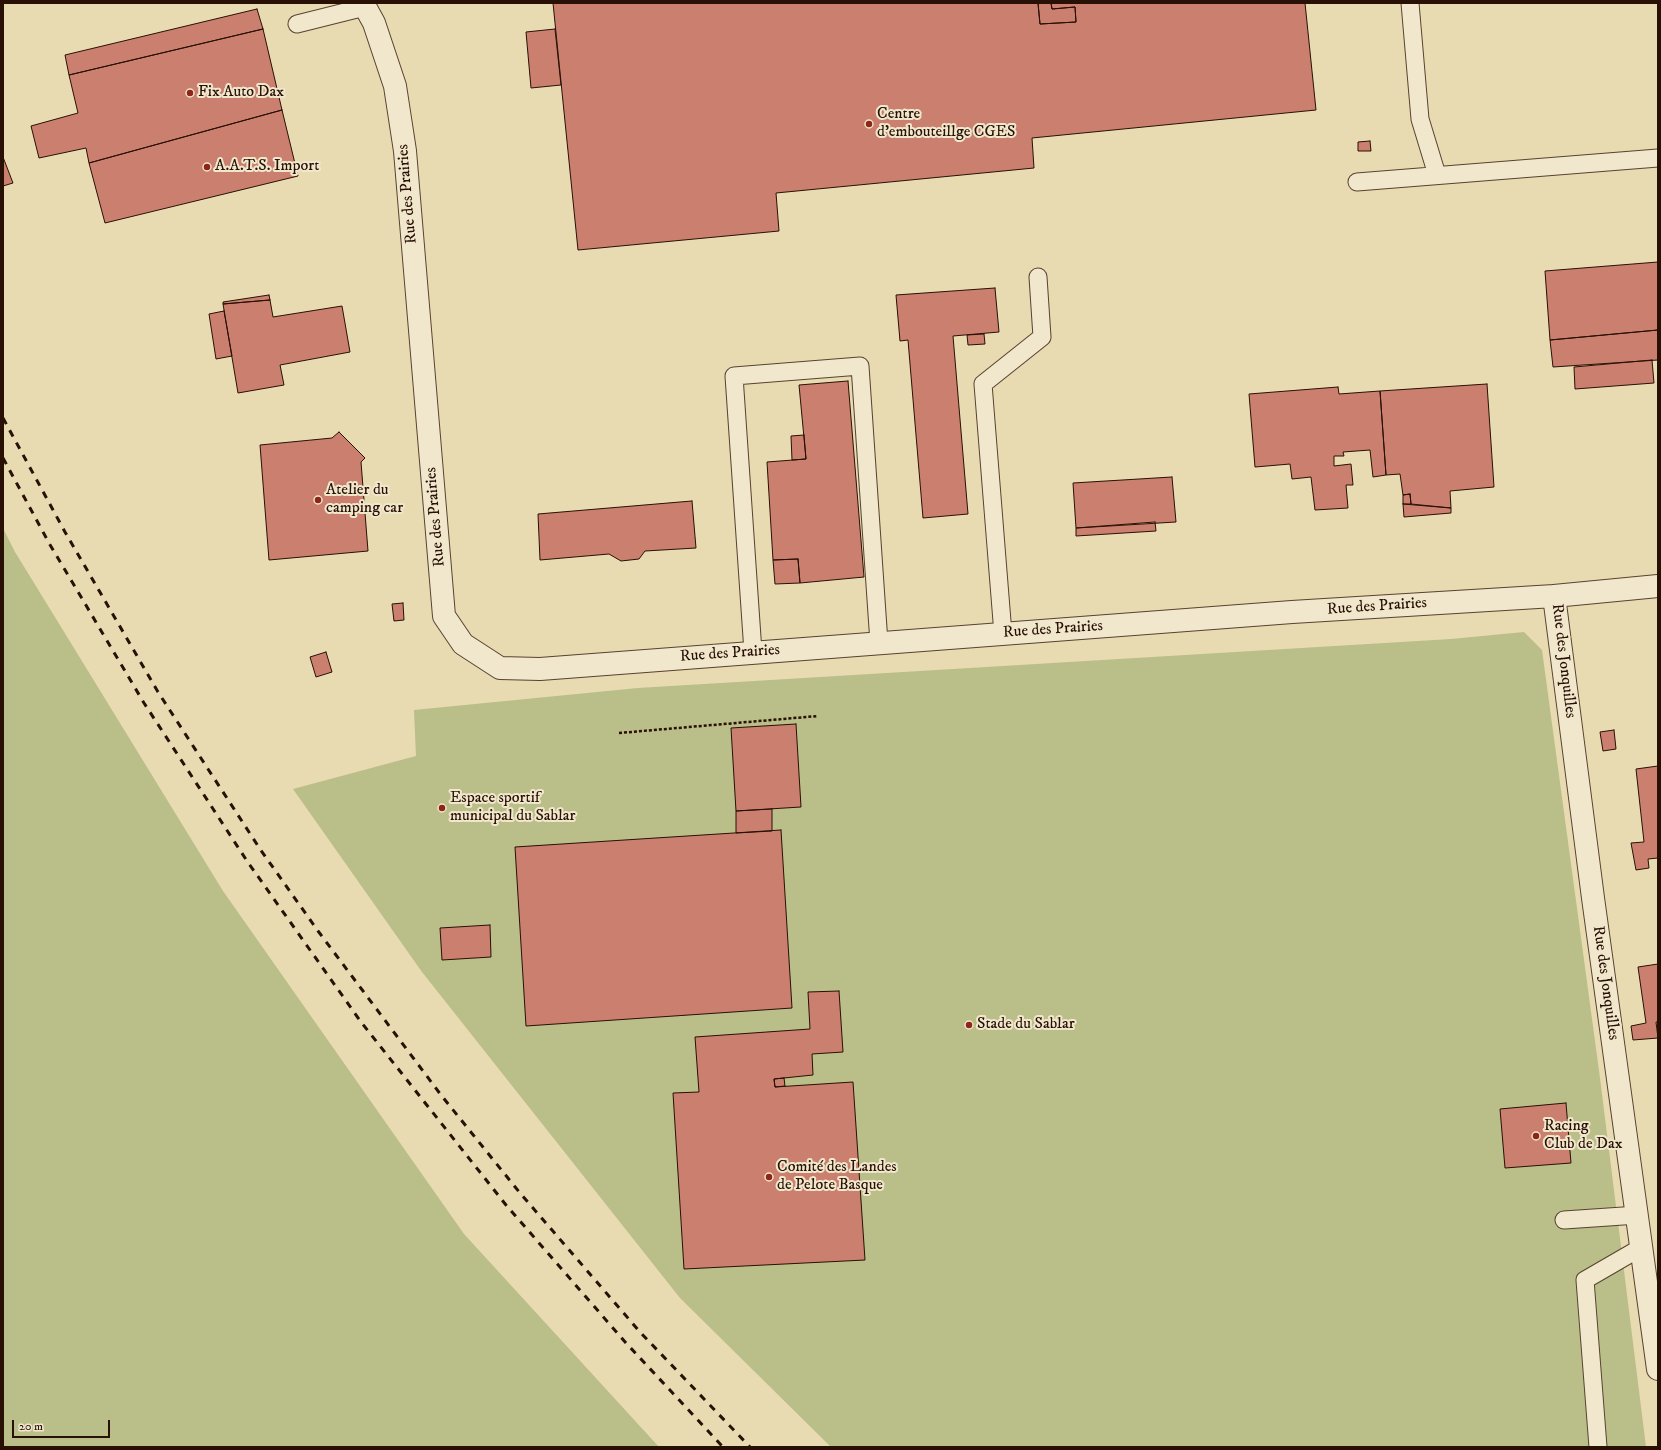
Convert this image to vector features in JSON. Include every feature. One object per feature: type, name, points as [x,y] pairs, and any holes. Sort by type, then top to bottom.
[{"type":"street","name":"Rue des Prairies","points":[[364,5],[374,23],[395,86],[405,151],[444,616],[463,644],[500,668],[540,669],[1292,612],[1554,596],[1658,586]]},
{"type":"street","name":"Rue des Jonquilles","points":[[1554,596],[1593,898],[1638,1215],[1658,1369]]},
{"type":"lane","points":[[1410,3],[1420,119],[1437,175]]},
{"type":"lane","points":[[297,24],[364,5]]},
{"type":"lane","points":[[1357,182],[1658,158]]},
{"type":"lane","points":[[1003,634],[983,384],[1042,337],[1038,277]]},
{"type":"lane","points":[[753,652],[734,376],[860,366],[879,643]]},
{"type":"lane","points":[[1564,1220],[1638,1215]]},
{"type":"lane","points":[[1598,1447],[1585,1280],[1642,1247]]},
{"type":"path","points":[[619,733],[818,716]]},
{"type":"green space","points":[[3,528],[15,552],[223,891],[464,1234],[659,1447],[3,1447]]},
{"type":"green space","name":"Stade du Sablar","points":[[1524,632],[1542,650],[1600,1078],[1646,1447],[831,1447],[680,1298],[422,972],[293,789],[416,756],[414,710],[638,688],[1451,639]]},
{"type":"building","name":"Centre d'embouteillge CGES","points":[[553,3],[1038,3],[1040,24],[1076,22],[1075,7],[1052,9],[1051,3],[1305,3],[1316,110],[1032,138],[1034,168],[776,193],[779,231],[578,250]]},
{"type":"building","points":[[1038,3],[1051,3],[1052,9],[1075,7],[1076,22],[1040,24]]},
{"type":"building","points":[[257,9],[263,29],[69,75],[65,55]]},
{"type":"building","points":[[263,29],[282,110],[89,163],[86,148],[39,158],[31,126],[78,113],[69,75]]},
{"type":"building","points":[[555,29],[561,85],[531,88],[526,32]]},
{"type":"building","points":[[282,110],[298,176],[105,223],[89,163]]},
{"type":"building","points":[[1370,141],[1371,151],[1358,151],[1358,142]]},
{"type":"building","points":[[3,157],[13,183],[3,186]]},
{"type":"building","points":[[1658,262],[1658,330],[1550,340],[1545,271]]},
{"type":"building","points":[[995,288],[999,332],[953,336],[968,514],[923,518],[908,340],[900,341],[896,295]]},
{"type":"building","points":[[269,295],[270,300],[223,304],[223,302]]},
{"type":"building","points":[[270,300],[273,317],[342,306],[350,352],[280,365],[284,385],[238,393],[223,304]]},
{"type":"building","points":[[224,311],[232,356],[216,359],[209,314]]},
{"type":"building","points":[[1658,330],[1658,360],[1553,367],[1550,340]]},
{"type":"building","points":[[984,334],[985,344],[968,345],[967,335]]},
{"type":"building","points":[[1652,360],[1654,383],[1575,389],[1574,367]]},
{"type":"building","points":[[848,381],[864,577],[800,583],[798,559],[773,560],[767,462],[806,459],[799,385]]},
{"type":"building","points":[[1487,384],[1494,487],[1450,491],[1451,508],[1411,504],[1410,494],[1403,495],[1400,474],[1386,475],[1380,391]]},
{"type":"building","points":[[1338,387],[1339,394],[1380,391],[1386,475],[1373,477],[1370,450],[1343,452],[1344,456],[1334,456],[1334,466],[1351,464],[1353,485],[1346,485],[1348,508],[1315,510],[1311,477],[1292,479],[1290,464],[1255,467],[1249,394]]},
{"type":"building","points":[[339,432],[365,458],[361,462],[368,551],[269,560],[260,445],[332,438]]},
{"type":"building","points":[[804,435],[806,459],[792,460],[791,436]]},
{"type":"building","points":[[1172,477],[1176,522],[1076,528],[1073,483]]},
{"type":"building","points":[[1410,494],[1411,504],[1403,504],[1403,495]]},
{"type":"building","points":[[692,501],[696,548],[645,551],[639,559],[621,561],[609,554],[540,560],[538,514]]},
{"type":"building","points":[[1403,504],[1451,508],[1451,513],[1404,517]]},
{"type":"building","points":[[1155,522],[1156,531],[1076,536],[1076,528]]},
{"type":"building","points":[[798,559],[800,583],[775,584],[773,560]]},
{"type":"building","points":[[403,603],[404,620],[394,621],[392,604]]},
{"type":"building","points":[[326,652],[332,672],[316,677],[310,657]]},
{"type":"building","points":[[796,724],[801,807],[736,811],[731,728]]},
{"type":"building","points":[[1614,730],[1616,749],[1603,751],[1600,732]]},
{"type":"building","points":[[1658,766],[1658,858],[1648,859],[1649,868],[1636,870],[1631,843],[1644,842],[1636,769]]},
{"type":"building","points":[[772,809],[772,831],[736,833],[736,811]]},
{"type":"building","points":[[781,830],[792,1008],[526,1026],[515,847]]},
{"type":"building","points":[[490,925],[491,957],[442,960],[440,928]]},
{"type":"building","points":[[1658,964],[1658,1022],[1656,1022],[1658,1038],[1633,1040],[1631,1026],[1646,1023],[1638,967]]},
{"type":"building","name":"Comité des Landes de Pelote Basque","points":[[839,991],[843,1052],[812,1054],[813,1075],[774,1079],[775,1087],[853,1082],[865,1260],[684,1269],[673,1093],[699,1092],[695,1037],[810,1029],[808,992]]},
{"type":"building","points":[[784,1078],[785,1086],[775,1087],[774,1079]]},
{"type":"building","name":"Racing Club de Dax","points":[[1566,1103],[1571,1163],[1505,1168],[1500,1109]]},
{"type":"railway","points":[[3,418],[65,532],[158,692],[260,849],[318,931],[441,1095],[520,1193],[640,1332],[750,1447]]},
{"type":"railway","points":[[3,458],[49,543],[144,703],[247,861],[361,1022],[506,1205],[626,1343],[723,1447]]},
{"type":"place","name":"Fix Auto Dax","points":[[190,93]]},
{"type":"place","name":"Centre d'embouteillge CGES","points":[[869,124]]},
{"type":"place","name":"A.A.T.S. Import","points":[[207,167]]},
{"type":"place","name":"Atelier du camping car","points":[[318,500]]},
{"type":"place","name":"Espace sportif municipal du Sablar","points":[[442,808]]},
{"type":"place","name":"Stade du Sablar","points":[[969,1025]]},
{"type":"place","name":"Racing Club de Dax","points":[[1536,1136]]},
{"type":"place","name":"Comité des Landes de Pelote Basque","points":[[769,1177]]}]
